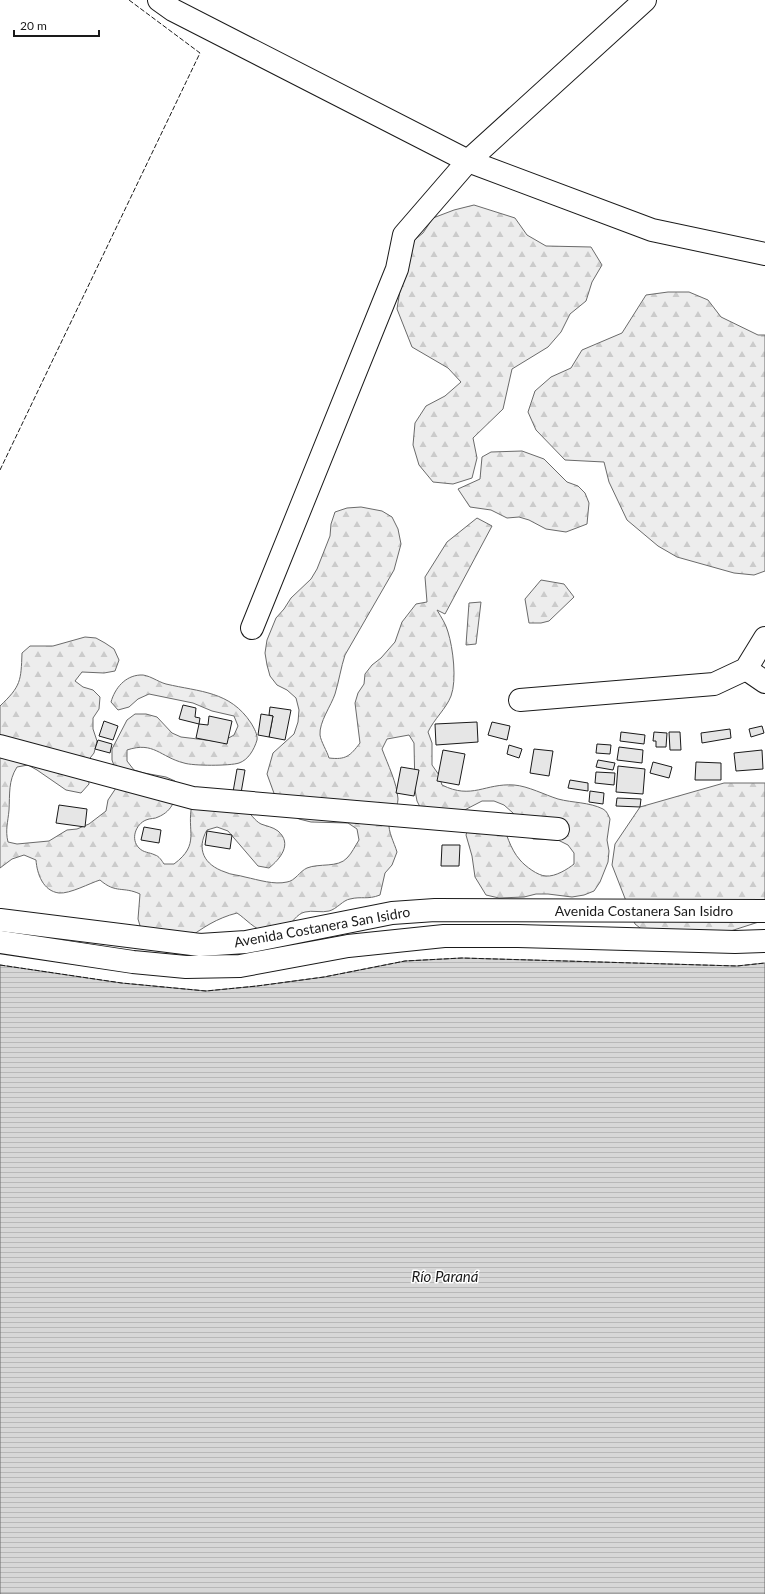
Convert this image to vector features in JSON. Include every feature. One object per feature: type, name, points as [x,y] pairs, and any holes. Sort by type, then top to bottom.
[{"type":"street","points":[[160,0],[173,10],[468,161],[652,230],[765,254]]},
{"type":"street","points":[[252,628],[397,269],[404,235],[468,161],[645,0]]},
{"type":"street","points":[[520,700],[714,684],[746,669],[765,638]]},
{"type":"street","points":[[746,669],[765,682]]},
{"type":"street","points":[[0,746],[193,798],[558,829]]},
{"type":"street","name":"Avenida Costanera San Isidro","points":[[0,920],[200,944],[246,942],[392,912],[435,910],[765,911]]},
{"type":"street","points":[[0,942],[133,962],[186,967],[240,966],[348,946],[444,936],[518,936],[735,942],[765,941]]},
{"type":"green space","points":[[474,205],[515,218],[527,235],[546,246],[591,247],[602,265],[592,282],[586,301],[570,314],[561,332],[548,347],[512,369],[503,409],[473,438],[477,458],[472,478],[453,484],[433,482],[419,465],[413,445],[415,423],[426,406],[445,396],[461,382],[448,368],[412,347],[397,309],[407,246],[423,233],[433,218],[454,210]]},
{"type":"green space","points":[[668,292],[689,292],[708,300],[721,317],[758,335],[765,335],[765,571],[754,575],[734,573],[677,557],[658,546],[627,520],[609,482],[604,462],[565,460],[536,430],[528,412],[535,391],[551,377],[571,368],[582,350],[622,333],[646,295]]},
{"type":"green space","points":[[522,451],[544,459],[567,482],[578,486],[585,493],[589,503],[587,524],[566,532],[546,529],[529,520],[519,517],[507,518],[491,510],[470,507],[458,489],[480,479],[482,457],[491,452]]},
{"type":"green space","points":[[361,507],[382,511],[392,517],[398,529],[401,544],[394,570],[345,655],[335,694],[323,719],[320,735],[329,758],[344,758],[360,743],[355,703],[358,693],[364,684],[365,674],[395,642],[402,622],[416,604],[427,602],[425,577],[447,542],[477,518],[492,526],[445,614],[437,610],[446,626],[450,639],[454,664],[454,682],[449,701],[428,732],[432,743],[432,765],[439,775],[442,785],[453,789],[470,791],[495,786],[514,785],[531,789],[558,799],[592,805],[604,810],[610,819],[607,840],[609,851],[608,862],[600,882],[594,891],[584,895],[572,897],[536,894],[524,897],[499,898],[486,895],[475,877],[472,856],[466,835],[469,825],[501,820],[511,846],[517,856],[528,868],[543,876],[557,874],[574,864],[574,853],[568,845],[558,840],[533,839],[525,832],[521,821],[513,813],[504,805],[494,801],[482,801],[453,816],[422,811],[417,801],[415,790],[414,743],[409,735],[387,739],[382,749],[394,780],[398,802],[389,822],[390,833],[397,852],[392,865],[385,873],[380,895],[347,900],[329,911],[308,911],[302,913],[284,928],[270,931],[258,929],[237,913],[210,924],[186,940],[141,929],[138,919],[140,894],[129,890],[111,887],[100,880],[69,892],[53,892],[45,885],[39,876],[36,860],[24,855],[12,859],[0,868],[0,706],[16,688],[20,677],[22,653],[30,646],[53,646],[85,637],[96,638],[114,649],[119,660],[115,671],[104,673],[82,672],[75,681],[83,687],[93,690],[100,697],[99,709],[93,718],[93,729],[97,741],[94,753],[87,762],[89,784],[81,793],[66,790],[28,765],[17,767],[12,777],[10,788],[7,830],[8,842],[17,844],[49,841],[67,830],[77,829],[89,824],[106,811],[108,800],[120,782],[112,760],[112,749],[127,720],[135,714],[146,714],[157,717],[172,733],[181,737],[214,741],[225,740],[234,735],[238,726],[234,716],[212,711],[193,703],[149,694],[138,699],[129,707],[118,710],[111,702],[115,692],[125,680],[143,675],[166,684],[202,691],[224,699],[243,712],[256,732],[257,740],[252,751],[245,760],[228,765],[184,763],[144,747],[127,750],[127,761],[134,770],[166,777],[175,781],[176,787],[175,798],[171,807],[157,818],[148,819],[142,822],[137,828],[135,832],[135,840],[139,848],[143,851],[158,856],[164,864],[174,864],[182,857],[190,843],[192,805],[245,808],[259,823],[278,831],[282,836],[285,846],[281,856],[269,868],[258,866],[228,831],[217,827],[207,830],[202,844],[204,856],[212,865],[227,873],[266,882],[282,883],[293,880],[307,868],[339,863],[347,858],[359,840],[357,829],[348,823],[311,822],[299,819],[289,813],[275,796],[267,774],[273,753],[294,734],[298,722],[299,710],[296,698],[287,690],[277,685],[270,676],[265,653],[267,640],[276,618],[291,598],[311,579],[317,569],[330,536],[331,524],[335,512],[347,508]]},
{"type":"green space","points":[[541,580],[564,584],[574,597],[549,621],[529,623],[525,599]]},
{"type":"green space","points":[[481,602],[476,644],[466,645],[469,603]]},
{"type":"green space","points":[[724,783],[765,783],[765,920],[693,943],[653,938],[635,924],[612,865],[615,844],[640,807]]},
{"type":"water","name":"Río Paraná","points":[[462,958],[737,966],[765,963],[765,1594],[0,1594],[0,965],[121,983],[206,991],[324,977],[405,961]]},
{"type":"building","points":[[183,705],[196,708],[195,717],[200,718],[199,724],[179,719]]},
{"type":"building","points":[[270,707],[291,710],[285,740],[269,737],[273,716],[269,715]]},
{"type":"building","points":[[261,714],[273,716],[269,737],[258,735]]},
{"type":"building","points":[[209,716],[232,721],[227,744],[196,738],[199,724],[208,725]]},
{"type":"building","points":[[104,721],[118,726],[113,740],[99,736]]},
{"type":"building","points":[[477,722],[478,742],[436,745],[435,724]]},
{"type":"building","points":[[492,722],[510,726],[507,740],[488,735]]},
{"type":"building","points":[[762,726],[764,733],[751,737],[749,729]]},
{"type":"building","points":[[730,729],[731,738],[702,743],[701,733]]},
{"type":"building","points":[[621,732],[645,735],[644,744],[620,741]]},
{"type":"building","points":[[654,732],[667,733],[666,747],[656,747],[656,741],[653,741]]},
{"type":"building","points":[[669,732],[680,732],[681,750],[670,750]]},
{"type":"building","points":[[98,740],[112,744],[110,753],[95,749]]},
{"type":"building","points":[[597,744],[611,745],[610,754],[596,753]]},
{"type":"building","points":[[509,745],[522,749],[519,758],[507,754]]},
{"type":"building","points":[[619,747],[643,750],[642,763],[617,760]]},
{"type":"building","points":[[534,749],[553,751],[549,776],[530,773]]},
{"type":"building","points":[[443,750],[465,754],[459,785],[437,781]]},
{"type":"building","points":[[762,750],[763,769],[736,771],[734,753]]},
{"type":"building","points":[[598,760],[615,763],[613,770],[596,767]]},
{"type":"building","points":[[653,762],[672,767],[669,778],[650,773]]},
{"type":"building","points":[[696,762],[721,763],[721,780],[695,780]]},
{"type":"building","points":[[618,766],[645,769],[643,794],[616,792]]},
{"type":"building","points":[[401,767],[419,770],[414,796],[396,793]]},
{"type":"building","points":[[237,769],[245,770],[241,793],[233,792]]},
{"type":"building","points":[[596,772],[615,773],[614,785],[595,783]]},
{"type":"building","points":[[570,780],[588,783],[588,791],[568,788]]},
{"type":"building","points":[[590,791],[604,793],[603,804],[589,802]]},
{"type":"building","points":[[617,798],[641,799],[640,807],[616,806]]},
{"type":"building","points":[[59,805],[87,809],[85,827],[56,823]]},
{"type":"building","points":[[144,827],[161,830],[159,843],[141,840]]},
{"type":"building","points":[[207,831],[232,835],[230,849],[205,845]]},
{"type":"building","points":[[442,845],[460,845],[459,866],[441,866]]},
{"type":"fence","points":[[0,470],[200,53],[129,0]]},
{"type":"fence","points":[[0,965],[122,983],[206,991],[324,977],[405,961],[462,958],[737,966],[765,963]]}]
